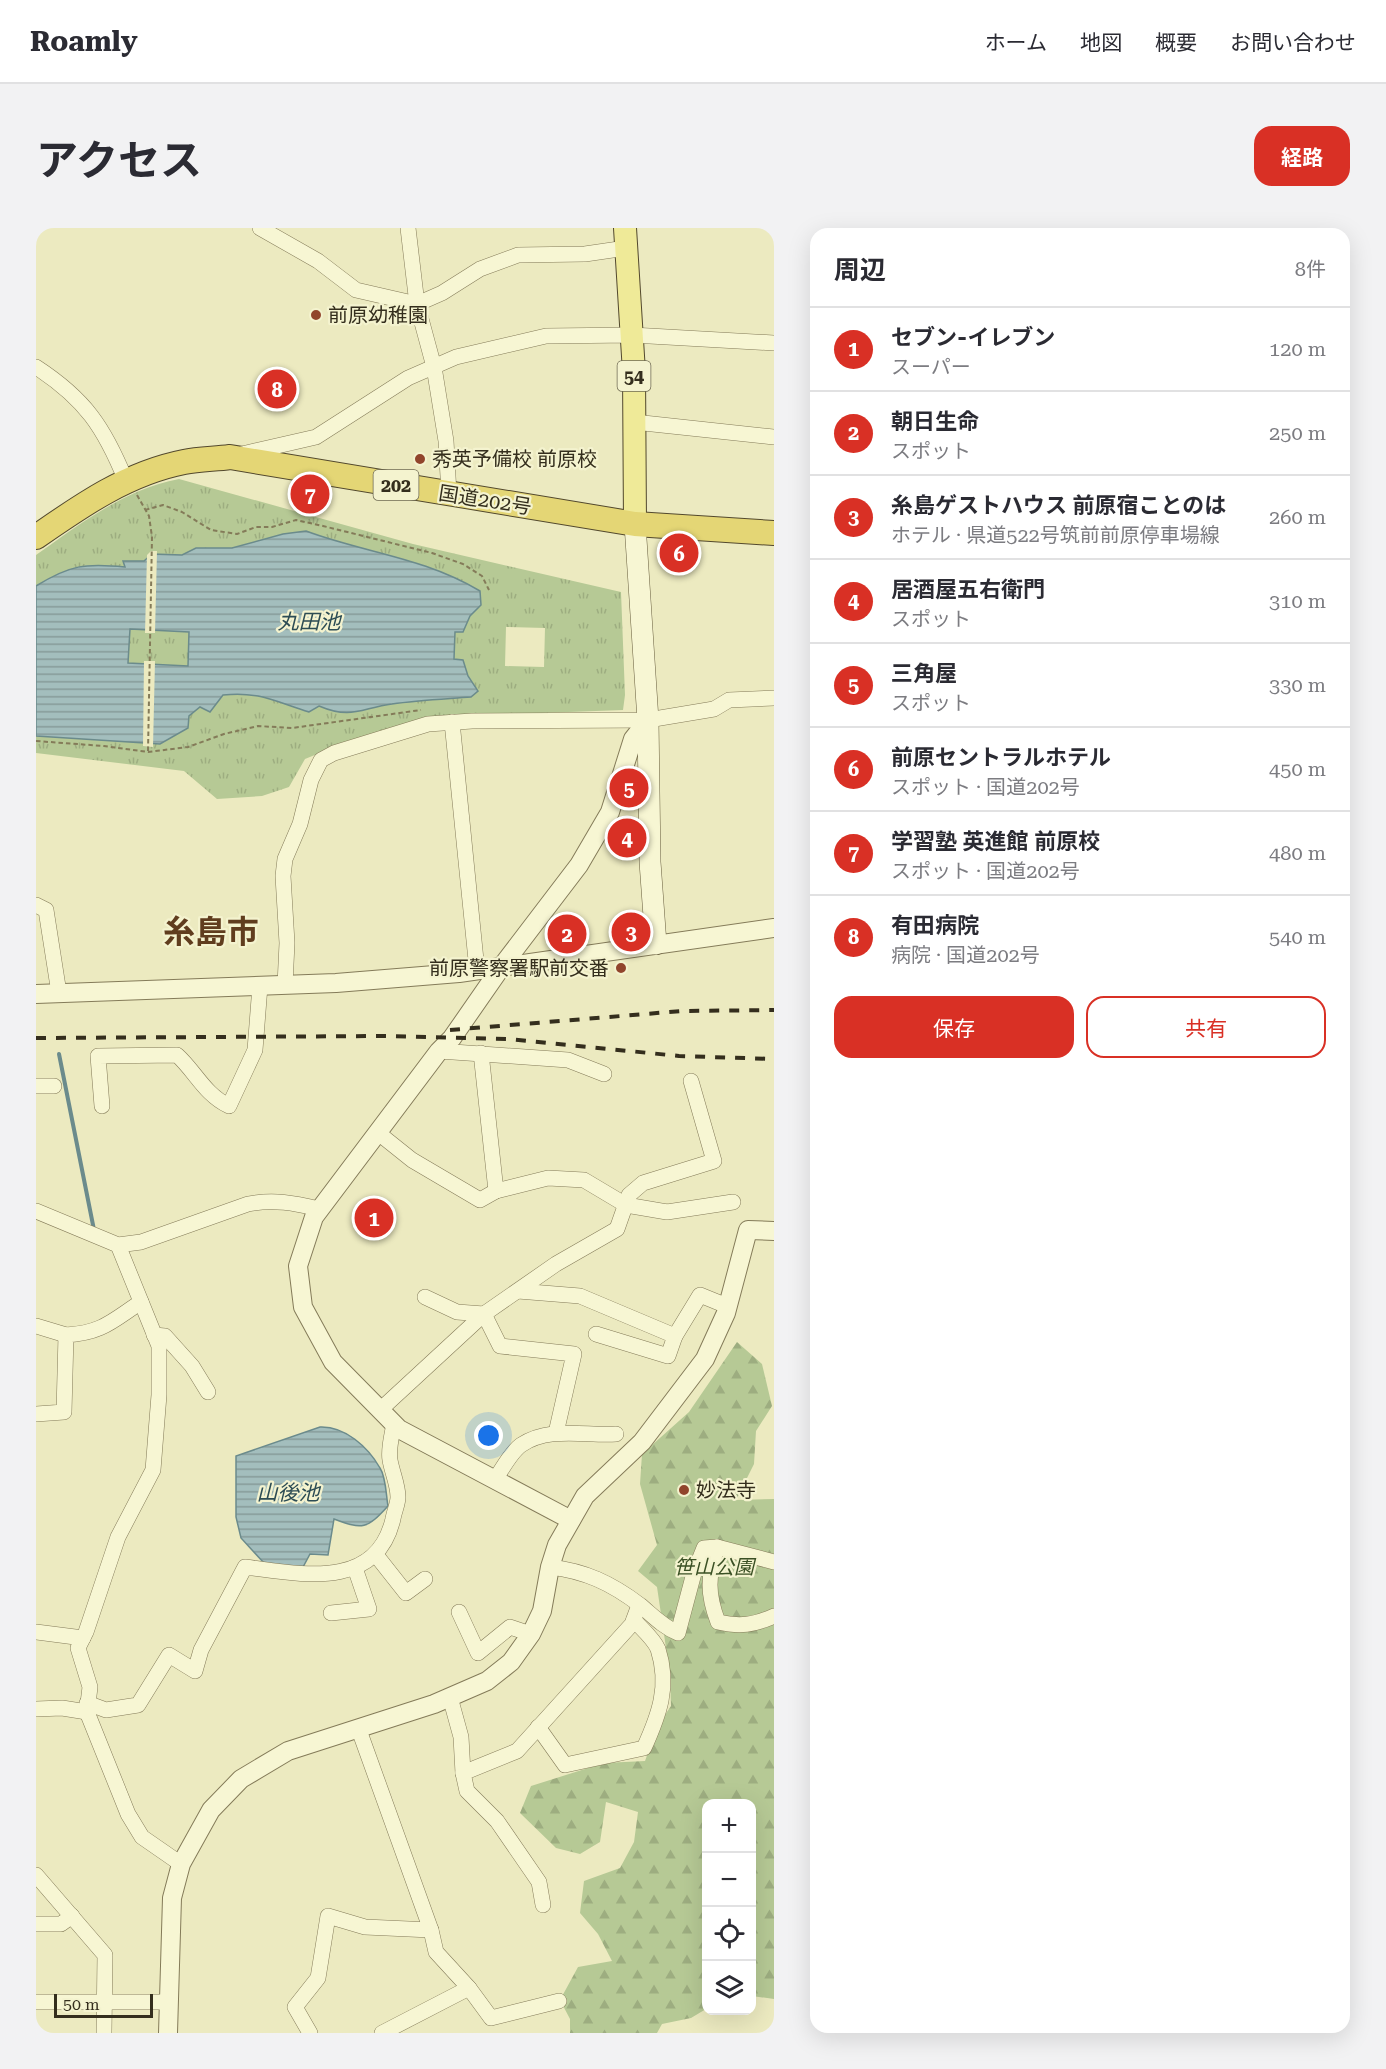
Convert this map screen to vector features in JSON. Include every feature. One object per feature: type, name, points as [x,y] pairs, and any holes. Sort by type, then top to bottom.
[{"type":"highway","name":"国道202号","points":[[36,537],[84,504],[126,481],[183,462],[230,457],[635,524],[774,533]]},
{"type":"main road","name":"54","points":[[625,238],[632,335],[635,524]]},
{"type":"main road","points":[[635,524],[648,720],[650,862],[656,944]]},
{"type":"street","points":[[260,228],[318,261],[356,290],[417,304],[442,294],[480,269],[518,255],[585,254],[625,238]]},
{"type":"street","points":[[408,228],[417,304],[434,367],[446,441],[449,494]]},
{"type":"street","points":[[230,457],[315,437],[408,378],[456,357],[546,336],[632,335],[774,343]]},
{"type":"street","points":[[36,367],[67,387],[93,417],[106,435],[126,481]]},
{"type":"street","points":[[634,422],[774,437]]},
{"type":"street","points":[[285,986],[287,943],[283,876],[285,859],[300,825],[310,780],[321,760],[334,753],[428,724],[648,720],[714,709],[729,700],[774,698]]},
{"type":"street","points":[[571,1520],[495,1478],[399,1430],[333,1362],[303,1307],[298,1266],[314,1217],[438,1051],[452,1038],[501,966],[579,865],[610,812],[633,739],[648,720]]},
{"type":"street","points":[[452,722],[477,970]]},
{"type":"street","points":[[36,905],[46,910],[59,993]]},
{"type":"street","points":[[36,994],[285,986],[477,970],[774,928]]},
{"type":"street","points":[[102,1106],[98,1056],[177,1055],[202,1085],[229,1106],[255,1050],[260,986]]},
{"type":"street","points":[[438,1051],[568,1060],[586,1065],[604,1074]]},
{"type":"street","points":[[481,1053],[496,1191]]},
{"type":"street","points":[[380,1410],[484,1314],[556,1264],[617,1229],[628,1195],[643,1183],[714,1161],[691,1081]]},
{"type":"street","points":[[36,1086],[54,1086]]},
{"type":"street","points":[[377,1132],[412,1160],[480,1200],[496,1191],[548,1178],[584,1180],[626,1205],[667,1212],[733,1202]]},
{"type":"street","points":[[36,1211],[118,1245],[141,1242],[248,1204],[266,1200],[280,1200],[320,1209]]},
{"type":"street","points":[[168,2033],[171,1898],[181,1864],[212,1810],[241,1779],[288,1751],[359,1730],[450,1697],[495,1675],[511,1662],[531,1634],[542,1611],[550,1567],[557,1545],[585,1496],[642,1442],[705,1359],[728,1306],[748,1230],[774,1231]]},
{"type":"street","points":[[118,1245],[159,1346],[159,1395],[153,1470],[118,1537],[78,1648],[90,1687],[87,1708],[128,1814],[142,1837],[181,1864]]},
{"type":"street","points":[[518,1291],[580,1296],[675,1336]]},
{"type":"street","points":[[596,1334],[668,1356],[675,1336],[700,1295],[728,1306]]},
{"type":"street","points":[[424,1297],[457,1312],[484,1314]]},
{"type":"street","points":[[36,1326],[66,1335],[88,1334],[100,1330],[141,1302]]},
{"type":"street","points":[[484,1314],[500,1346],[574,1354],[556,1433]]},
{"type":"street","points":[[36,1414],[64,1412],[66,1335]]},
{"type":"street","points":[[154,1335],[165,1336],[192,1366],[208,1392]]},
{"type":"street","points":[[36,1709],[106,1710],[138,1706],[169,1655],[195,1671],[201,1650],[245,1567],[305,1573],[346,1571],[376,1555],[387,1538],[398,1497],[390,1457],[394,1424]]},
{"type":"street","points":[[495,1478],[520,1446],[540,1435],[616,1434]]},
{"type":"street","points":[[550,1567],[581,1571],[639,1605],[668,1629],[678,1633],[694,1573],[704,1548],[717,1547],[774,1562]]},
{"type":"street","points":[[717,1547],[712,1566],[710,1600],[718,1622],[738,1627],[759,1623],[774,1616]]},
{"type":"street","points":[[376,1555],[406,1593],[424,1579]]},
{"type":"street","points":[[332,1613],[369,1609],[355,1568]]},
{"type":"street","points":[[463,1773],[517,1751],[634,1620],[639,1605]]},
{"type":"street","points":[[459,1612],[478,1653],[510,1627],[531,1634]]},
{"type":"street","points":[[538,1727],[565,1765],[644,1748],[660,1713],[663,1686],[657,1647],[634,1620]]},
{"type":"street","points":[[36,1632],[83,1638]]},
{"type":"street","points":[[450,1697],[461,1737],[463,1773],[467,1791],[497,1821],[539,1882],[543,1905]]},
{"type":"street","points":[[359,1730],[431,1930],[436,1952],[470,1988],[491,2018],[558,2001]]},
{"type":"street","points":[[36,1875],[105,1954],[104,2033]]},
{"type":"street","points":[[36,1924],[61,1924],[72,1916]]},
{"type":"street","points":[[309,2033],[295,2007],[318,1978],[328,1916],[365,1927],[431,1930]]},
{"type":"street","points":[[382,2033],[470,1988]]},
{"type":"street","points":[[36,2002],[167,2002]]},
{"type":"path","points":[[126,481],[149,516],[152,546],[148,752]]},
{"type":"path","points":[[145,510],[163,505],[182,512],[211,530],[237,534],[256,527],[272,527],[296,520],[322,526],[432,553],[463,564],[482,576],[489,590]]},
{"type":"path","points":[[36,741],[148,752],[188,747],[225,734],[258,726],[291,728],[426,710]]},
{"type":"green space","points":[[179,479],[413,544],[621,592],[625,695],[623,710],[491,715],[327,750],[305,759],[289,787],[262,796],[217,799],[184,771],[36,753],[36,555],[104,509],[159,484]],"holes":[[[506,627],[545,628],[544,667],[505,666]]]},
{"type":"green space","name":"笹山公園","points":[[737,1342],[762,1364],[772,1406],[756,1431],[754,1464],[736,1500],[774,1499],[774,1999],[756,1997],[756,1799],[702,1799],[702,2011],[691,2018],[662,2024],[657,2033],[570,2033],[570,2019],[560,2000],[578,1967],[612,1961],[598,1934],[580,1913],[584,1881],[620,1868],[634,1842],[638,1812],[606,1802],[600,1842],[580,1854],[556,1848],[520,1813],[531,1786],[604,1763],[645,1761],[658,1725],[671,1706],[670,1675],[657,1587],[638,1571],[657,1545],[640,1484],[642,1454],[689,1412]]},
{"type":"water","name":"丸田池","points":[[306,531],[437,570],[480,591],[481,605],[470,616],[463,632],[455,632],[454,659],[463,660],[468,676],[478,691],[471,697],[402,703],[348,713],[319,706],[309,712],[257,696],[223,695],[210,712],[200,707],[189,716],[188,728],[160,744],[36,736],[36,586],[78,567],[99,565],[125,567],[123,561],[144,561],[152,554],[182,555],[196,548],[232,548],[283,534]],"holes":[[[130,629],[189,632],[188,666],[128,663]]]},
{"type":"water","name":"山後池","points":[[320,1427],[347,1434],[369,1453],[382,1472],[388,1506],[375,1519],[364,1525],[352,1525],[334,1519],[328,1555],[310,1554],[302,1569],[264,1563],[241,1538],[236,1517],[236,1456]]},
{"type":"pier","points":[[151,551],[157,551],[155,633],[145,633],[147,555]]},
{"type":"pier","points":[[144,661],[155,661],[153,747],[143,746]]},
{"type":"waterway","points":[[59,1054],[94,1230]]},
{"type":"railway","points":[[450,1030],[682,1011],[774,1010]]},
{"type":"railway","points":[[36,1038],[384,1036],[509,1039],[679,1056],[774,1059]]},
{"type":"place","name":"前原幼稚園","points":[[316,315]]},
{"type":"place","name":"有田病院","points":[[277,389]]},
{"type":"place","name":"秀英予備校 前原校","points":[[420,459]]},
{"type":"place","name":"学習塾 英進館 前原校","points":[[310,494]]},
{"type":"place","name":"前原セントラルホテル","points":[[679,553]]},
{"type":"place","name":"三角屋","points":[[629,788]]},
{"type":"place","name":"居酒屋五右衛門","points":[[627,838]]},
{"type":"place","name":"糸島ゲストハウス 前原宿ことのは","points":[[631,932]]},
{"type":"place","name":"朝日生命","points":[[567,934]]},
{"type":"place","name":"前原警察署駅前交番","points":[[621,968]]},
{"type":"place","name":"セブン-イレブン","points":[[374,1218]]},
{"type":"place","name":"妙法寺","points":[[684,1490]]},
{"type":"district","name":"糸島市","points":[[211,932]]}]
